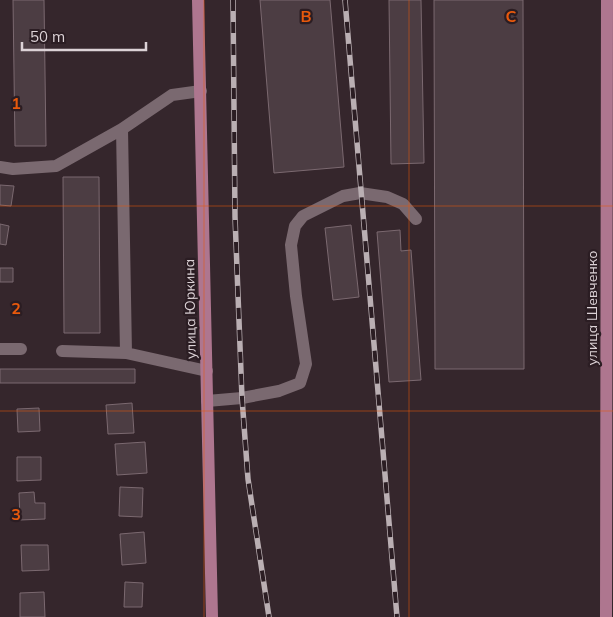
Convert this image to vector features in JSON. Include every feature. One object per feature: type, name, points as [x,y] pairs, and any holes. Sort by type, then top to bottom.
[{"type":"main road","name":"улица Юркина","points":[[198,0],[212,617]]},
{"type":"main road","name":"улица Шевченко","points":[[606,617],[610,368],[607,0]]},
{"type":"lane","points":[[0,167],[13,169],[56,166],[122,129],[172,95],[201,91]]},
{"type":"lane","points":[[122,129],[126,353]]},
{"type":"lane","points":[[207,401],[261,395],[300,383],[306,364],[296,296],[292,245],[295,226],[303,216],[343,196],[360,193],[387,197],[403,204],[416,219]]},
{"type":"lane","points":[[0,349],[21,349]]},
{"type":"lane","points":[[62,351],[126,353],[207,371]]},
{"type":"building","points":[[13,0],[44,0],[46,146],[15,146]]},
{"type":"building","points":[[260,0],[330,0],[344,167],[274,173]]},
{"type":"building","points":[[389,0],[421,0],[424,163],[391,164]]},
{"type":"building","points":[[434,0],[523,0],[524,369],[435,369]]},
{"type":"building","points":[[63,177],[99,177],[100,333],[64,333]]},
{"type":"building","points":[[0,185],[14,186],[11,206],[0,205]]},
{"type":"building","points":[[0,224],[9,226],[6,245],[0,244]]},
{"type":"building","points":[[351,225],[359,297],[333,300],[325,228]]},
{"type":"building","points":[[400,230],[401,251],[411,250],[421,380],[389,382],[377,232]]},
{"type":"building","points":[[0,268],[13,268],[13,282],[0,282]]},
{"type":"building","points":[[0,369],[135,369],[135,383],[0,383]]},
{"type":"building","points":[[132,403],[134,433],[108,434],[106,405]]},
{"type":"building","points":[[39,408],[40,431],[18,432],[17,409]]},
{"type":"building","points":[[145,442],[147,473],[117,475],[115,444]]},
{"type":"building","points":[[17,457],[41,457],[41,480],[17,481]]},
{"type":"building","points":[[120,487],[143,488],[142,517],[119,516]]},
{"type":"building","points":[[34,492],[35,503],[45,503],[45,519],[20,520],[19,493]]},
{"type":"building","points":[[144,532],[146,563],[122,565],[120,534]]},
{"type":"building","points":[[21,545],[48,545],[49,570],[22,571]]},
{"type":"building","points":[[125,582],[143,583],[142,607],[124,607]]},
{"type":"building","points":[[44,592],[45,617],[20,617],[20,593]]},
{"type":"railway","points":[[233,0],[235,217],[242,398],[248,479],[269,617]]},
{"type":"railway","points":[[345,0],[397,617]]}]
